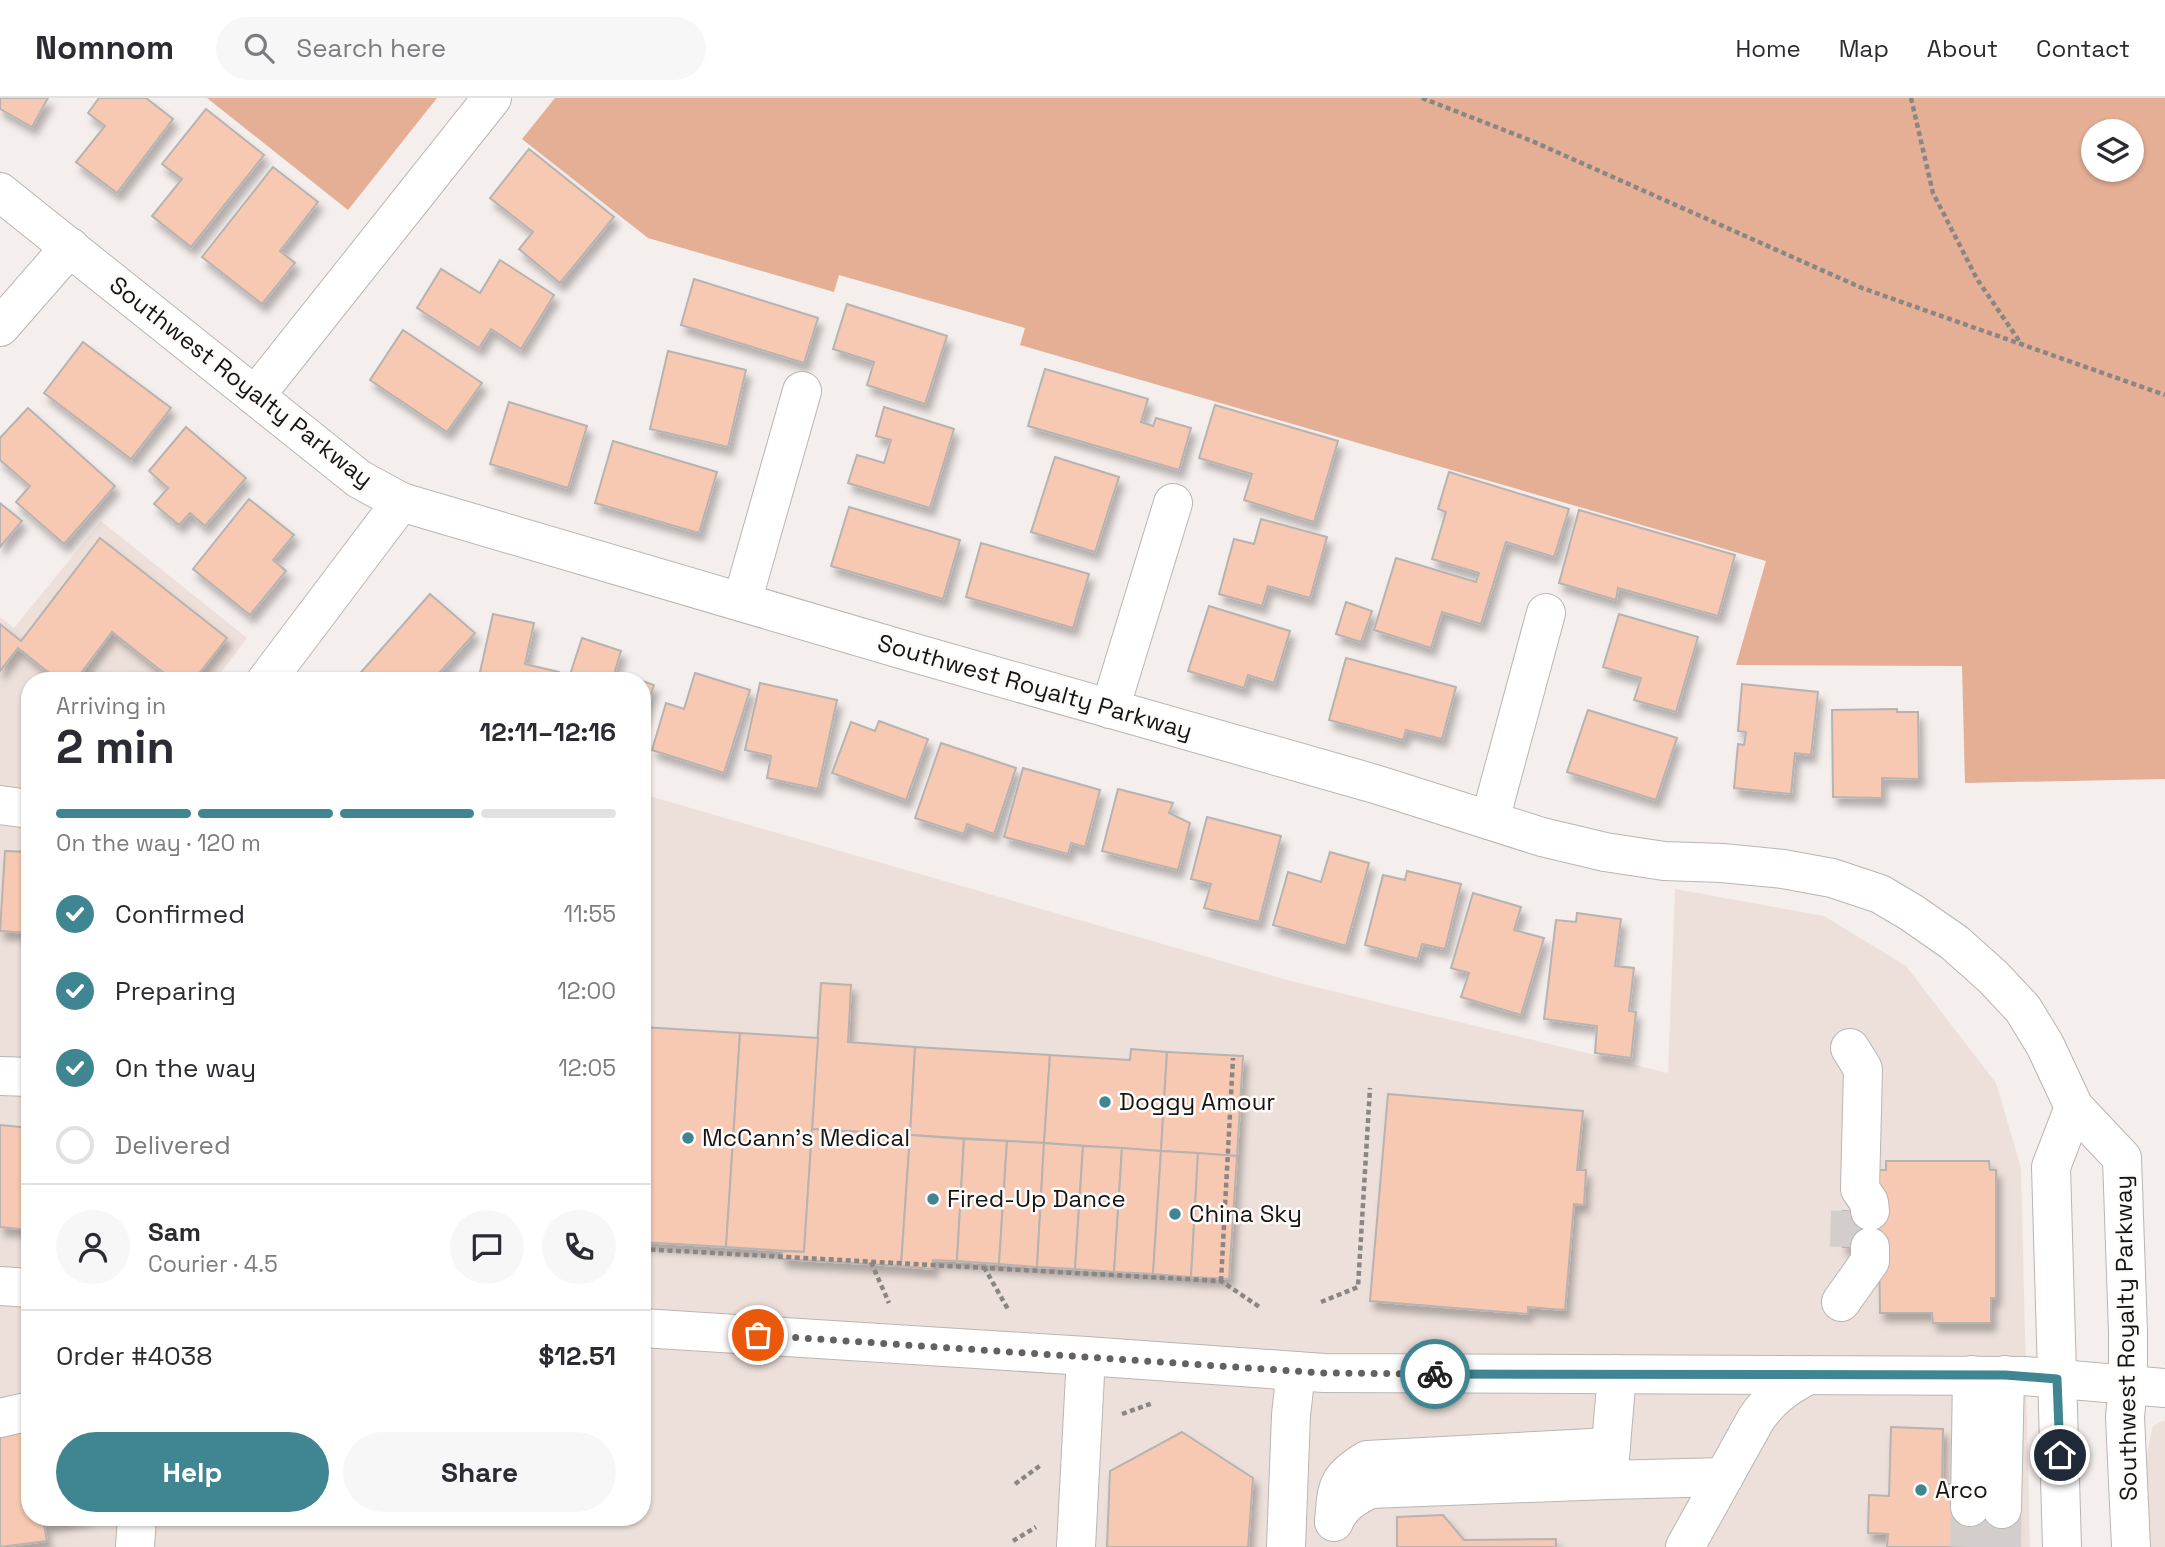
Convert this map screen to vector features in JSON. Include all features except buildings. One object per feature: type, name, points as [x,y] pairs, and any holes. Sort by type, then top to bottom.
[{"type":"street","points":[[255,396],[492,98]]},
{"type":"street","name":"Southwest Royalty Parkway","points":[[0,192],[359,479],[401,502],[1375,784],[1542,837],[1605,852],[1664,861],[1783,869],[1832,878],[1880,894],[1912,913],[1955,943],[2023,1009],[2045,1045],[2074,1107],[2122,1158],[2146,1387],[2125,1417],[2131,1547]]},
{"type":"street","points":[[0,327],[70,247]]},
{"type":"street","points":[[742,601],[802,391]]},
{"type":"street","points":[[273,672],[401,502]]},
{"type":"street","points":[[1110,709],[1173,503]]},
{"type":"street","points":[[1490,820],[1546,613]]},
{"type":"street","points":[[0,805],[21,808]]},
{"type":"street","points":[[1850,1048],[1863,1069],[1857,1241]]},
{"type":"street","points":[[0,1076],[21,1077]]},
{"type":"street","points":[[2062,1547],[2051,1167],[2074,1107]]},
{"type":"street","points":[[0,1286],[21,1287]]},
{"type":"street","points":[[651,1329],[1324,1373],[1989,1375],[2146,1387]]},
{"type":"street","points":[[1076,1547],[1086,1356]]},
{"type":"street","points":[[1286,1547],[1291,1415],[1296,1371]]},
{"type":"street","points":[[1610,1452],[1617,1374]]},
{"type":"street","points":[[1685,1547],[1768,1402],[1782,1390],[1808,1375]]},
{"type":"street","points":[[1986,1508],[1989,1375]]},
{"type":"street","points":[[0,1398],[21,1393]]},
{"type":"street","points":[[0,1418],[21,1413]]},
{"type":"street","points":[[1335,1519],[1337,1466],[1352,1445],[1366,1441],[1610,1452],[1724,1477]]},
{"type":"street","points":[[1335,1519],[1352,1498],[1370,1489],[1610,1452]]},
{"type":"street","points":[[135,1547],[136,1526]]},
{"type":"path","points":[[1422,98],[1531,141],[1862,288],[2165,395]]},
{"type":"path","points":[[1911,98],[1933,193],[1977,279],[2023,346]]},
{"type":"path","points":[[1221,1281],[1233,1059]]},
{"type":"path","points":[[1321,1302],[1358,1287],[1370,1088]]},
{"type":"path","points":[[651,1250],[1221,1281],[1261,1308]]},
{"type":"path","points":[[871,1262],[891,1308]]},
{"type":"path","points":[[1118,1416],[1156,1402]]},
{"type":"shaded area","points":[[207,98],[437,98],[348,210]]},
{"type":"shaded area","points":[[555,98],[2165,98],[2165,779],[1965,783],[1962,666],[1736,665],[1766,561],[1020,345],[1025,328],[839,275],[834,292],[648,238],[522,139]]},
{"type":"shaded area","points":[[101,521],[247,638],[222,672],[21,672],[21,1526],[651,1526],[651,797],[1291,981],[1668,1073],[1675,889],[1824,916],[1906,966],[1996,1083],[2021,1168],[2030,1547],[0,1547],[0,617],[14,628]]},
{"type":"shaded area","points":[[2165,1420],[2165,1547],[2148,1547],[2146,1457],[2153,1426]]},
{"type":"tunnel","points":[[1849,1247],[1850,1211]]},
{"type":"tunnel","points":[[1969,1547],[1970,1507]]},
{"type":"tunnel","points":[[2002,1509],[2002,1547]]},
{"type":"way so far","points":[[758,1335],[1324,1373],[1435,1374]]},
{"type":"place","name":"Doggy Amour","points":[[1105,1102]]},
{"type":"place","name":"McCann's Medical","points":[[688,1138]]},
{"type":"place","name":"Fired-Up Dance","points":[[933,1199]]},
{"type":"place","name":"China Sky","points":[[1175,1214]]},
{"type":"place","name":"Arco","points":[[1921,1490]]},
{"type":"route","points":[[1435,1374],[2005,1375],[2057,1379],[2060,1455]]}]
